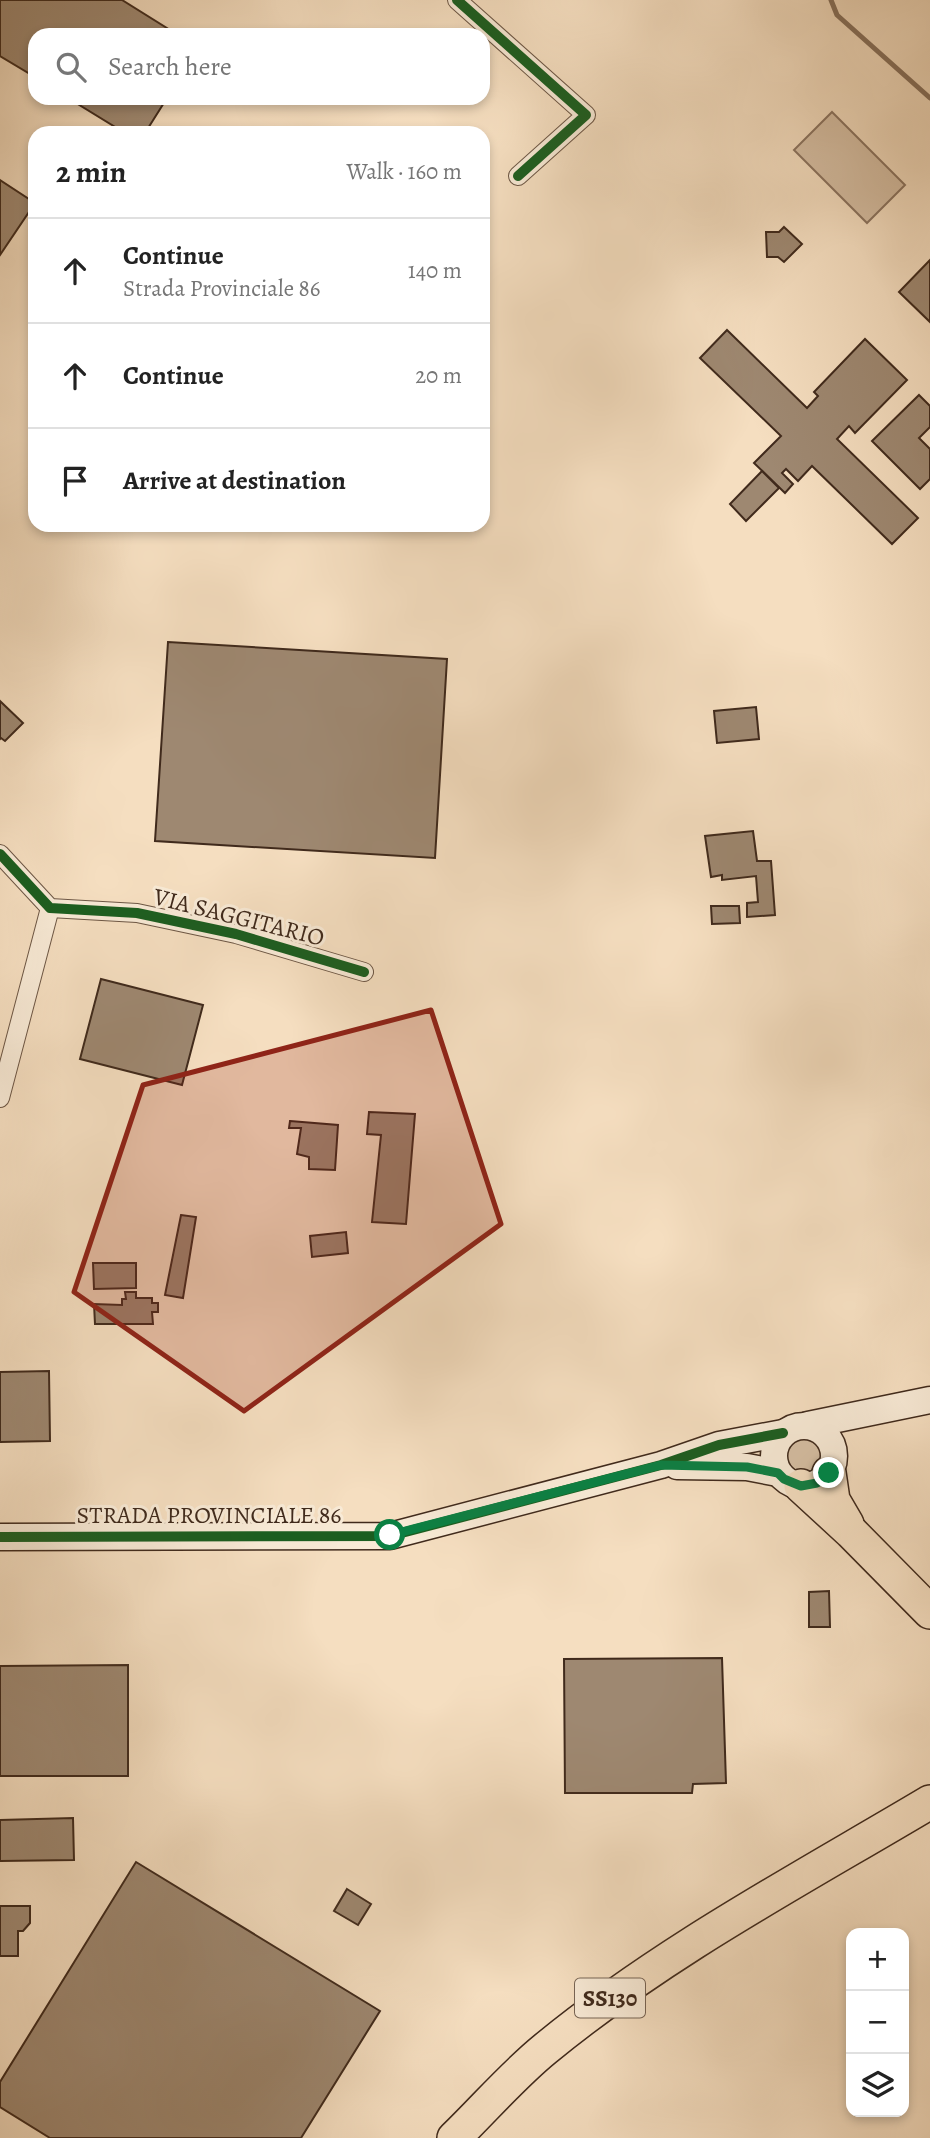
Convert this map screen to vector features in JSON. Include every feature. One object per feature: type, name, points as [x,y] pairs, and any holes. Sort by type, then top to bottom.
[{"type":"highway","points":[[811,1471],[834,1500],[851,1532],[930,1612]]},
{"type":"highway","points":[[788,1886],[857,1829],[930,1780]]},
{"type":"highway","name":"SS130","points":[[454,2138],[543,2050],[606,2002],[676,1953],[930,1802]]},
{"type":"highway","points":[[788,1886],[868,1855],[930,1819]]},
{"type":"street","points":[[457,0],[488,28]]},
{"type":"street","points":[[490,29],[586,115],[519,176]]},
{"type":"street","points":[[0,854],[50,908],[0,1098]]},
{"type":"street","name":"VIA SAGGITARIO","points":[[50,908],[137,913],[236,934],[364,972]]},
{"type":"street","name":"STRADA PROVINCIALE 86","points":[[10,1537],[390,1535],[661,1465],[719,1445],[930,1400]]},
{"type":"street","name":"STRADA PROVINCIALE 86","points":[[661,1465],[811,1471],[859,1429],[889,1408]]},
{"type":"street","points":[[796,1429],[818,1429],[826,1435],[811,1471],[773,1456],[778,1440],[796,1429]]},
{"type":"street","points":[[0,1554],[10,1537]]},
{"type":"highlighted area","points":[[431,1010],[501,1224],[244,1411],[74,1292],[143,1085]]},
{"type":"shaded area","points":[[832,112],[905,185],[867,223],[794,150]]},
{"type":"shaded area","points":[[803,1432],[819,1439],[826,1455],[819,1471],[803,1478],[787,1471],[780,1455],[787,1439]]},
{"type":"building","points":[[0,0],[122,0],[167,28],[28,28],[28,73],[0,56]]},
{"type":"building","points":[[79,105],[163,105],[149,126],[114,126]]},
{"type":"building","points":[[0,180],[28,198],[28,213],[0,255]]},
{"type":"building","points":[[784,227],[802,244],[784,262],[778,257],[767,257],[766,232],[779,232]]},
{"type":"building","points":[[930,260],[930,322],[899,292]]},
{"type":"building","points":[[727,330],[807,408],[818,396],[814,392],[865,339],[907,380],[855,433],[849,426],[837,439],[918,518],[892,544],[812,466],[798,481],[786,469],[782,473],[793,484],[785,493],[754,463],[781,436],[700,358]]},
{"type":"building","points":[[919,395],[930,406],[930,427],[919,438],[930,449],[930,479],[920,489],[872,441]]},
{"type":"building","points":[[762,471],[779,488],[746,521],[730,504]]},
{"type":"building","points":[[168,642],[447,659],[435,858],[155,841]]},
{"type":"building","points":[[0,701],[23,723],[5,741],[0,739]]},
{"type":"building","points":[[756,707],[759,739],[717,743],[714,711]]},
{"type":"building","points":[[753,831],[757,861],[771,861],[775,915],[747,917],[747,903],[758,902],[756,876],[722,880],[722,875],[711,877],[705,836]]},
{"type":"building","points":[[711,906],[739,906],[740,923],[712,924]]},
{"type":"building","points":[[101,979],[203,1005],[182,1085],[80,1059]]},
{"type":"building","points":[[369,1112],[415,1114],[406,1224],[372,1222],[381,1135],[367,1134]]},
{"type":"building","points":[[290,1121],[338,1125],[335,1170],[309,1169],[309,1157],[297,1154],[301,1128],[289,1128]]},
{"type":"building","points":[[181,1215],[196,1217],[183,1298],[165,1295]]},
{"type":"building","points":[[346,1232],[348,1253],[312,1257],[310,1236]]},
{"type":"building","points":[[93,1263],[136,1263],[136,1288],[94,1289]]},
{"type":"building","points":[[125,1292],[136,1292],[136,1298],[152,1298],[152,1303],[158,1303],[158,1312],[152,1312],[153,1324],[95,1324],[94,1304],[122,1305],[122,1299],[126,1299]]},
{"type":"building","points":[[49,1371],[50,1441],[0,1442],[0,1372]]},
{"type":"building","points":[[829,1591],[830,1627],[809,1627],[809,1592]]},
{"type":"building","points":[[722,1658],[726,1783],[693,1784],[692,1793],[565,1793],[564,1659]]},
{"type":"building","points":[[128,1665],[128,1776],[0,1776],[0,1666]]},
{"type":"building","points":[[73,1818],[74,1860],[0,1861],[0,1820]]},
{"type":"building","points":[[136,1862],[380,2011],[301,2138],[50,2138],[0,2107],[0,2082]]},
{"type":"building","points":[[347,1889],[371,1904],[358,1925],[334,1911]]},
{"type":"building","points":[[0,1906],[30,1906],[30,1923],[23,1931],[18,1931],[18,1956],[0,1956]]},
{"type":"waterway","points":[[831,0],[837,15],[930,98]]},
{"type":"cycle path","points":[[457,0],[488,28]]},
{"type":"cycle path","points":[[490,29],[586,115],[518,176]]},
{"type":"cycle path","points":[[0,854],[50,908],[137,913],[236,934],[364,972]]},
{"type":"cycle path","points":[[0,1537],[390,1536],[661,1465],[719,1445],[783,1433]]},
{"type":"route","points":[[390,1535],[661,1465],[747,1467],[778,1473],[792,1484],[801,1486],[817,1483],[829,1473]]}]
